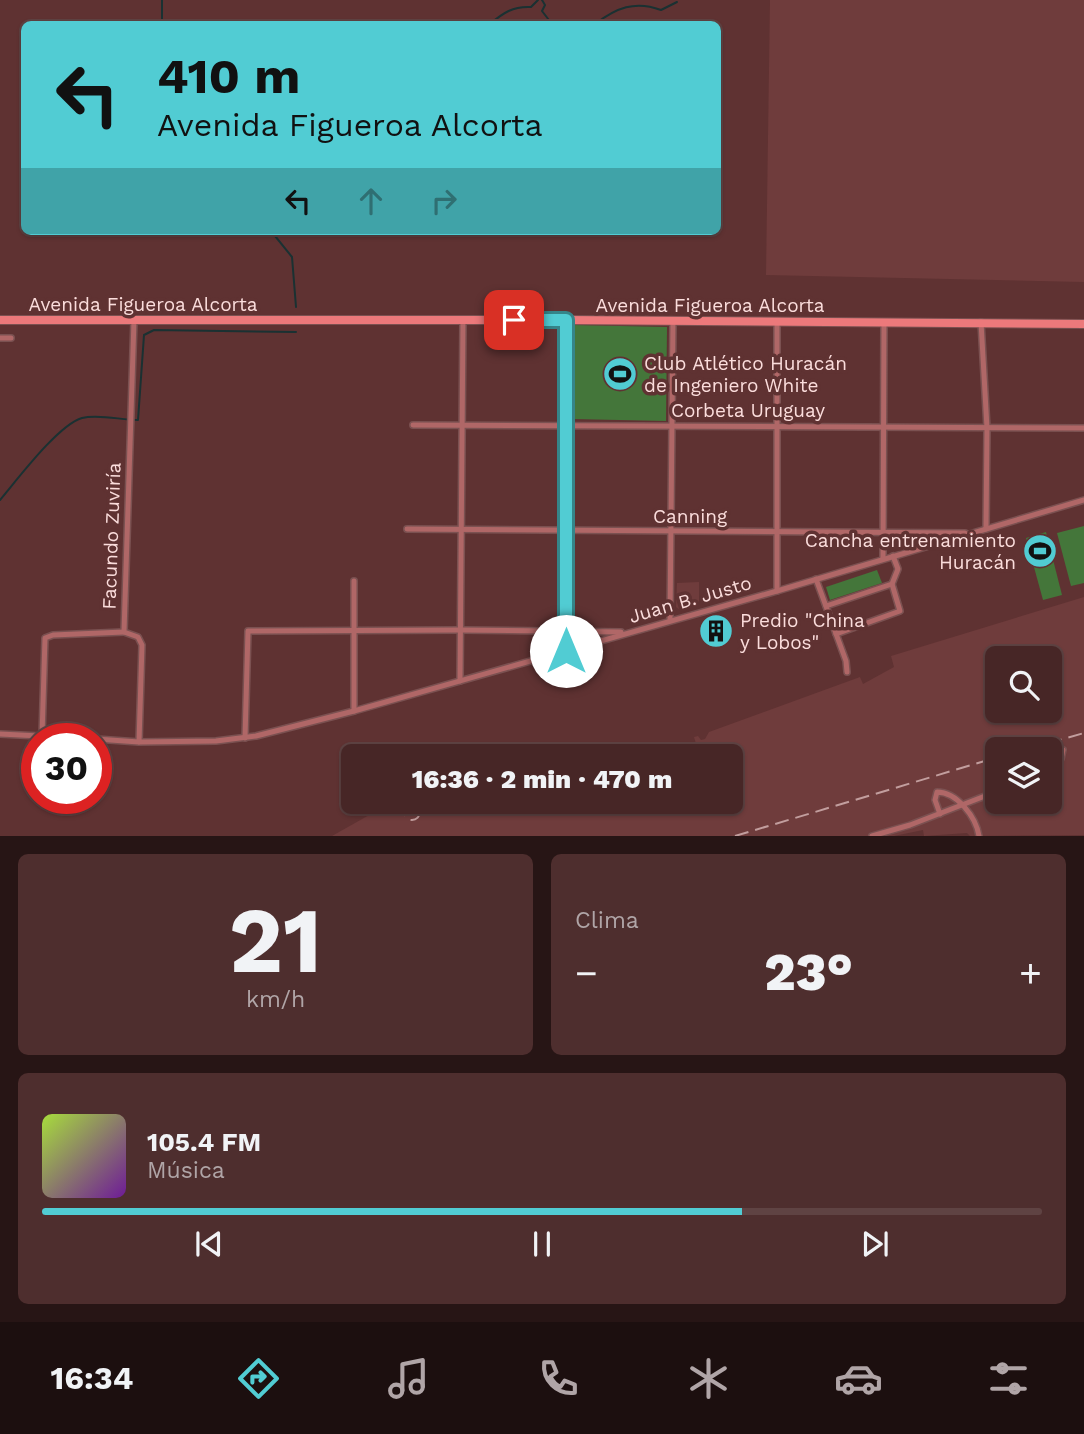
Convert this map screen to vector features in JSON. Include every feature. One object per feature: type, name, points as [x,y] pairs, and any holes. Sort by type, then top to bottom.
[{"type":"main road","name":"Avenida Figueroa Alcorta","points":[[0,320],[1084,324]]},
{"type":"street","name":"Facundo Zuviría","points":[[134,320],[124,632],[138,637],[142,645],[139,742]]},
{"type":"street","points":[[460,681],[463,320]]},
{"type":"street","points":[[566,320],[566,651]]},
{"type":"street","points":[[670,620],[673,321]]},
{"type":"street","points":[[776,321],[777,591]]},
{"type":"street","points":[[883,559],[884,322]]},
{"type":"street","points":[[981,322],[987,428],[986,529]]},
{"type":"street","points":[[0,338],[11,338]]},
{"type":"street","name":"Corbeta Uruguay","points":[[413,425],[1084,428]]},
{"type":"street","name":"Juan B. Justo","points":[[112,740],[139,742],[245,738],[354,711],[566,651],[1084,500]]},
{"type":"street","name":"Canning","points":[[407,530],[972,533]]},
{"type":"street","points":[[836,634],[900,611],[892,584],[898,569],[893,556]]},
{"type":"street","points":[[816,579],[846,661],[847,672]]},
{"type":"street","points":[[354,581],[354,711]]},
{"type":"street","points":[[826,606],[892,584]]},
{"type":"street","points":[[245,738],[248,631],[460,630],[629,633]]},
{"type":"street","points":[[42,723],[45,638],[53,635],[124,632]]},
{"type":"street","points":[[0,734],[21,735]]},
{"type":"street","points":[[1062,754],[1063,750]]},
{"type":"street","points":[[940,814],[935,800],[937,792],[946,792],[962,805],[977,825],[979,835]]},
{"type":"street","points":[[872,835],[910,825],[985,796]]},
{"type":"shaded area","points":[[770,0],[1084,0],[1084,282],[766,275]]},
{"type":"shaded area","points":[[699,582],[699,605],[680,610],[676,607],[677,583]]},
{"type":"shaded area","points":[[1084,597],[1084,835],[970,836],[967,833],[924,836],[923,830],[894,836],[332,836],[371,814],[743,814],[743,744],[696,744],[694,737],[705,739],[709,732],[860,677],[863,684],[894,667],[891,656]]},
{"type":"green space","name":"Club Atlético Huracán de Ingeniero White","points":[[574,325],[667,327],[666,421],[572,419]]},
{"type":"green space","points":[[1084,526],[1084,583],[1071,586],[1057,533]]},
{"type":"green space","points":[[1046,532],[1062,595],[1043,600],[1026,538]]},
{"type":"green space","points":[[877,570],[882,583],[830,600],[826,587]]},
{"type":"waterway","points":[[162,0],[162,21]]},
{"type":"waterway","points":[[494,21],[509,11],[531,7],[538,0]]},
{"type":"waterway","points":[[542,0],[545,5],[542,11],[550,21]]},
{"type":"waterway","points":[[600,21],[626,7],[643,6],[661,10],[677,2]]},
{"type":"waterway","points":[[274,235],[292,257],[296,307]]},
{"type":"waterway","points":[[0,500],[38,454],[72,423],[82,418],[96,417],[138,420],[144,335],[154,330],[296,332]]},
{"type":"railway","points":[[1062,739],[1084,733]]},
{"type":"railway","points":[[735,836],[985,761]]},
{"type":"railway","points":[[409,804],[415,804],[420,812],[418,818],[409,820],[404,815],[404,809],[409,804]]},
{"type":"place","name":"Club Atlético Huracán de Ingeniero White","points":[[620,374]]},
{"type":"place","name":"Cancha entrenamiento Huracán","points":[[1040,551]]},
{"type":"place","name":"Predio \"China y Lobos\"","points":[[716,631]]},
{"type":"route","points":[[514,320],[566,320],[566,651]]}]
